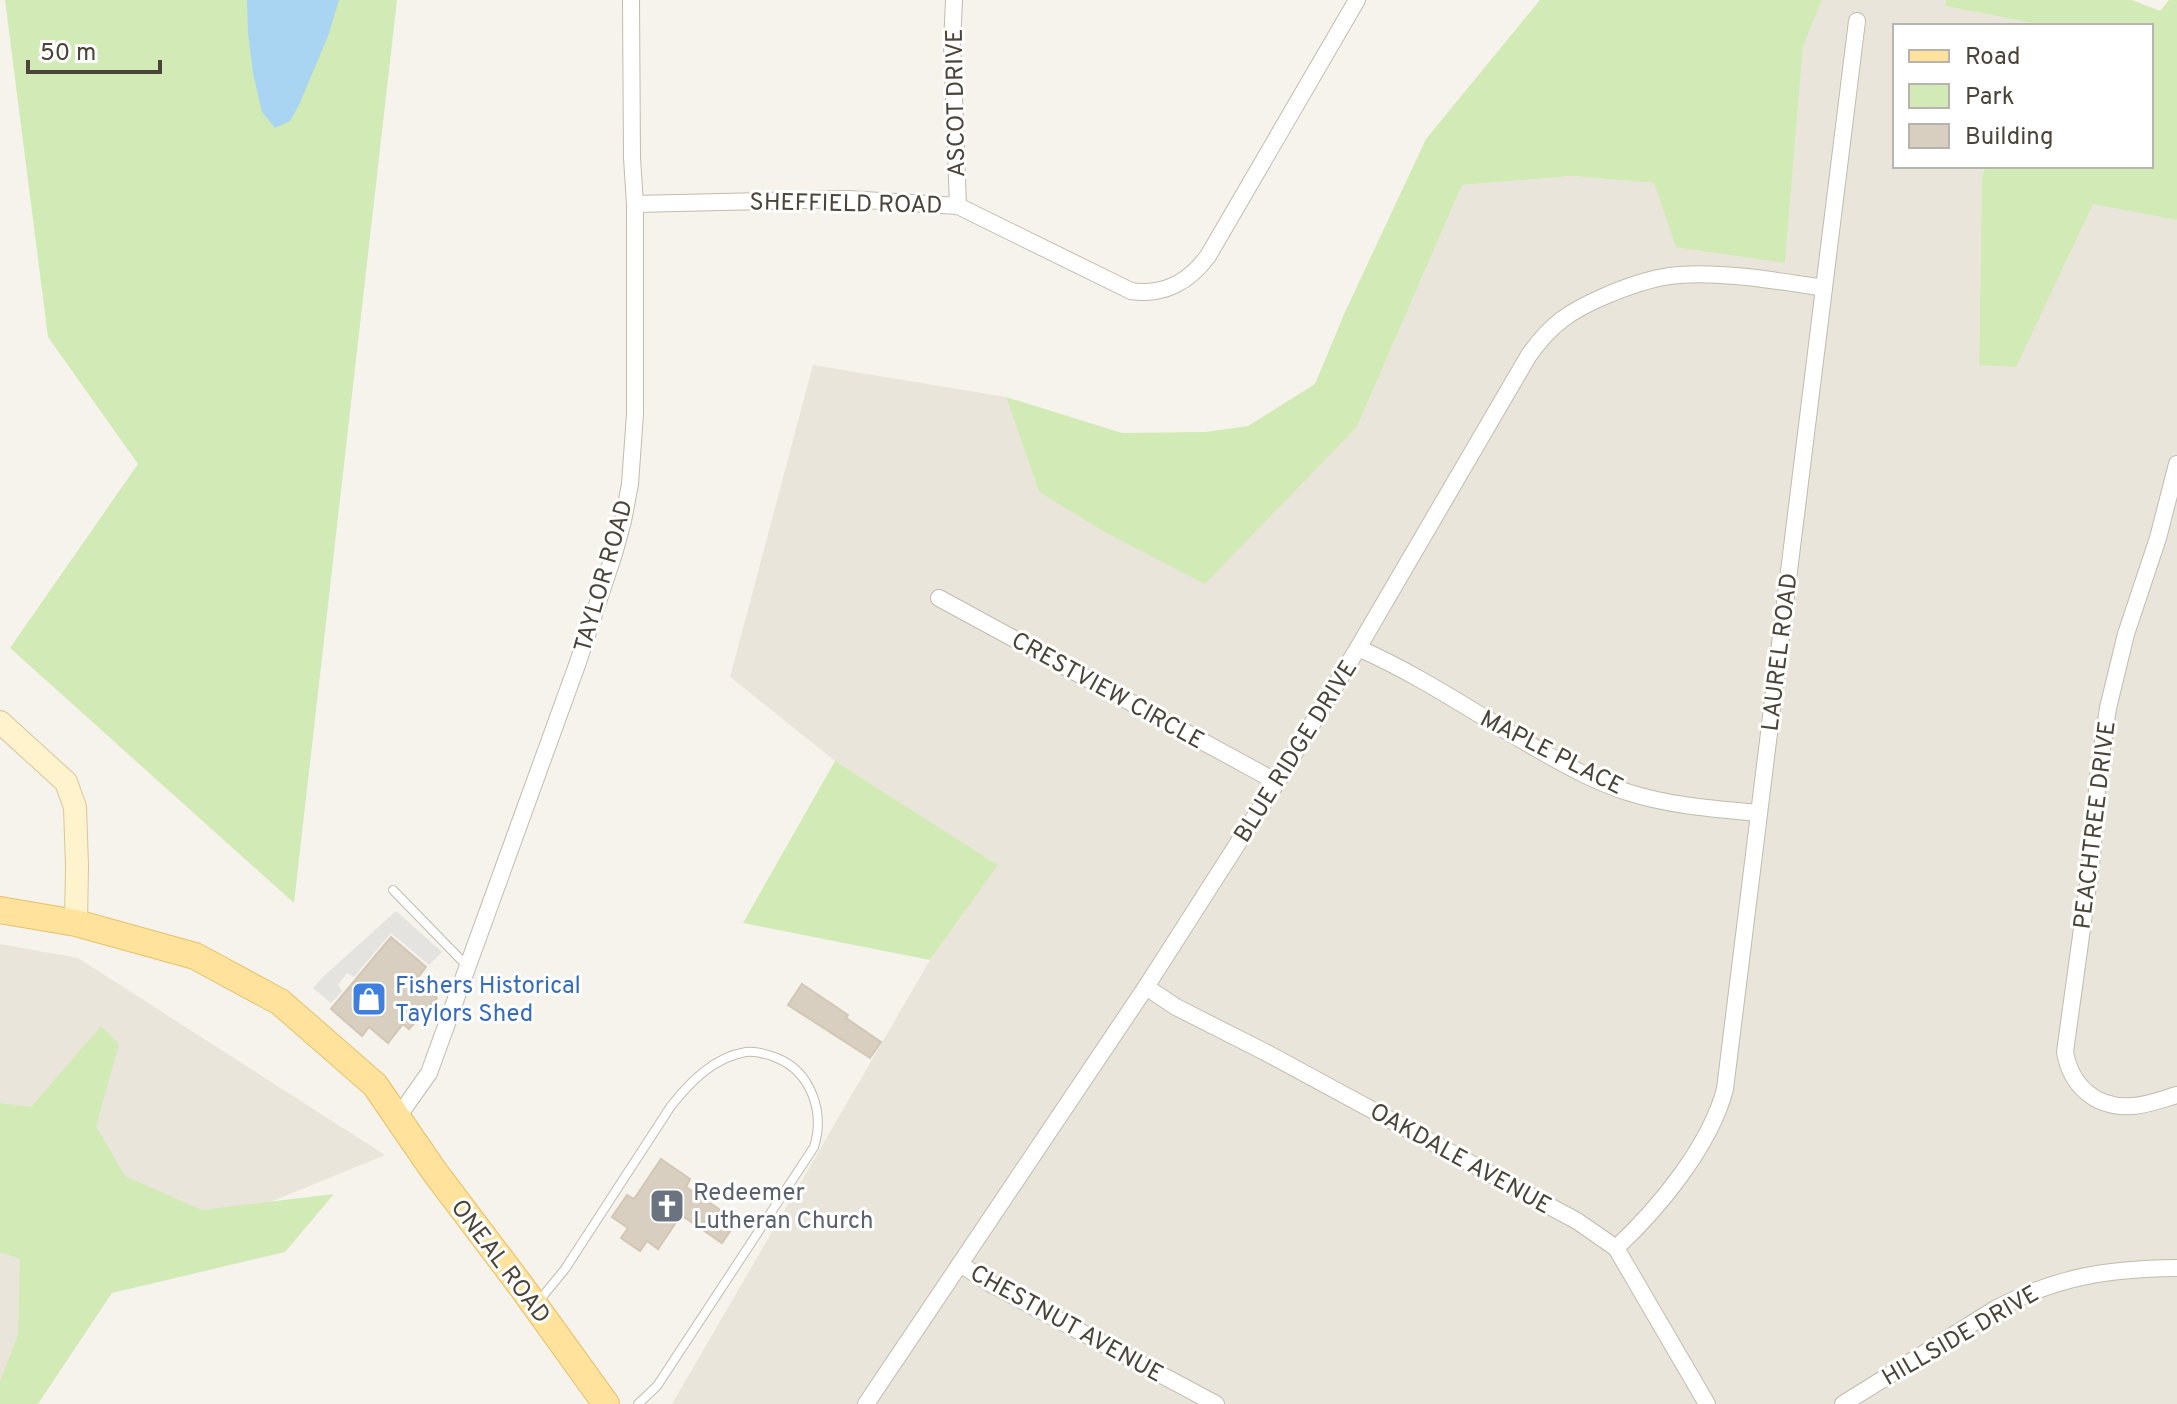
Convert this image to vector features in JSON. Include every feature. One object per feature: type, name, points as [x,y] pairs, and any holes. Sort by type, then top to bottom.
[{"type":"main road","points":[[0,722],[66,782],[75,807],[76,923]]},
{"type":"main road","name":"ONEAL ROAD","points":[[0,910],[76,923],[195,956],[280,1002],[375,1085],[434,1171],[606,1404]]},
{"type":"street","name":"TAYLOR ROAD","points":[[398,1117],[429,1073],[577,665],[623,521],[630,484],[635,414],[631,0]]},
{"type":"street","name":"ASCOT DRIVE","points":[[954,0],[952,44],[958,206]]},
{"type":"street","name":"SHEFFIELD ROAD","points":[[635,204],[849,199],[958,206],[1131,291],[1155,292],[1182,282],[1199,269],[1208,256],[1357,0]]},
{"type":"street","name":"LAUREL ROAD","points":[[1616,1248],[1639,1227],[1684,1170],[1708,1133],[1721,1103],[1736,1006],[1857,21]]},
{"type":"street","name":"BLUE RIDGE DRIVE","points":[[866,1404],[1146,987],[1277,782],[1541,338],[1579,307],[1620,289],[1671,276],[1714,275],[1824,288]]},
{"type":"street","name":"PEACHTREE DRIVE","points":[[2177,464],[2158,538],[2126,634],[2108,708],[2098,776],[2092,856],[2065,1052],[2075,1081],[2088,1094],[2105,1104],[2133,1106],[2177,1095]]},
{"type":"street","name":"CRESTVIEW CIRCLE","points":[[939,598],[1277,782]]},
{"type":"street","name":"MAPLE PLACE","points":[[1358,648],[1394,664],[1599,782],[1658,800],[1759,813]]},
{"type":"street","name":"OAKDALE AVENUE","points":[[1146,987],[1176,1007],[1577,1221],[1616,1248],[1707,1404]]},
{"type":"street","name":"CHESTNUT AVENUE","points":[[960,1264],[991,1284],[1216,1404]]},
{"type":"street","name":"HILLSIDE DRIVE","points":[[1843,1404],[2022,1295],[2053,1283],[2093,1274],[2134,1268],[2177,1268]]},
{"type":"lane","points":[[393,890],[468,967]]},
{"type":"lane","points":[[535,1306],[565,1269],[687,1086],[731,1056],[750,1052],[768,1054],[788,1062],[814,1095],[819,1131],[814,1147],[657,1386],[638,1404]]},
{"type":"shaded area","points":[[1822,0],[1946,0],[1945,6],[2037,24],[1893,24],[1893,168],[1984,168],[1979,364],[2016,366],[2093,203],[2177,220],[2177,1404],[672,1404],[930,960],[998,865],[835,761],[730,677],[813,365],[1006,397],[1039,492],[1106,533],[1205,583],[1357,427],[1462,185],[1572,176],[1655,183],[1785,263],[1803,47]]},
{"type":"shaded area","points":[[396,911],[442,952],[429,965],[391,933],[354,977],[347,973],[338,985],[342,991],[331,1003],[313,988],[324,976]]},
{"type":"shaded area","points":[[0,944],[78,958],[385,1155],[124,1262],[0,1404]]},
{"type":"green space","points":[[5,0],[397,0],[294,903],[10,648],[138,464],[48,337]]},
{"type":"green space","points":[[1540,0],[1822,0],[1803,47],[1785,263],[1676,247],[1654,183],[1572,176],[1462,185],[1357,427],[1205,584],[1106,533],[1039,492],[1006,397],[1122,433],[1205,432],[1248,426],[1315,384],[1426,139]]},
{"type":"green space","points":[[1946,0],[2132,0],[2160,11],[2169,0],[2177,0],[2177,220],[2093,204],[2016,367],[1979,365],[1984,168],[2153,168],[2153,24],[2037,24],[1945,6]]},
{"type":"green space","points":[[835,761],[998,865],[930,960],[743,923]]},
{"type":"green space","points":[[101,1026],[119,1044],[96,1126],[125,1176],[202,1210],[334,1194],[285,1252],[112,1293],[38,1404],[0,1404],[0,1381],[18,1335],[20,1259],[0,1252],[0,1103],[31,1107]]},
{"type":"water","points":[[247,0],[339,0],[328,36],[299,105],[290,121],[275,128],[262,112],[253,73]]},
{"type":"building","name":"Fishers Historical Taylors Shed","points":[[391,937],[426,967],[416,980],[437,998],[409,1029],[403,1024],[388,1043],[369,1027],[362,1036],[331,1009]]},
{"type":"building","points":[[802,984],[881,1042],[870,1058],[788,1005]]},
{"type":"building","name":"Redeemer Lutheran Church","points":[[661,1159],[690,1179],[686,1187],[737,1221],[722,1243],[681,1215],[658,1249],[647,1241],[640,1251],[621,1238],[628,1228],[612,1217],[627,1195],[634,1199]]},
{"type":"place","name":"Fishers Historical Taylors Shed","points":[[369,999]]},
{"type":"place","name":"Redeemer Lutheran Church","points":[[667,1206]]}]
